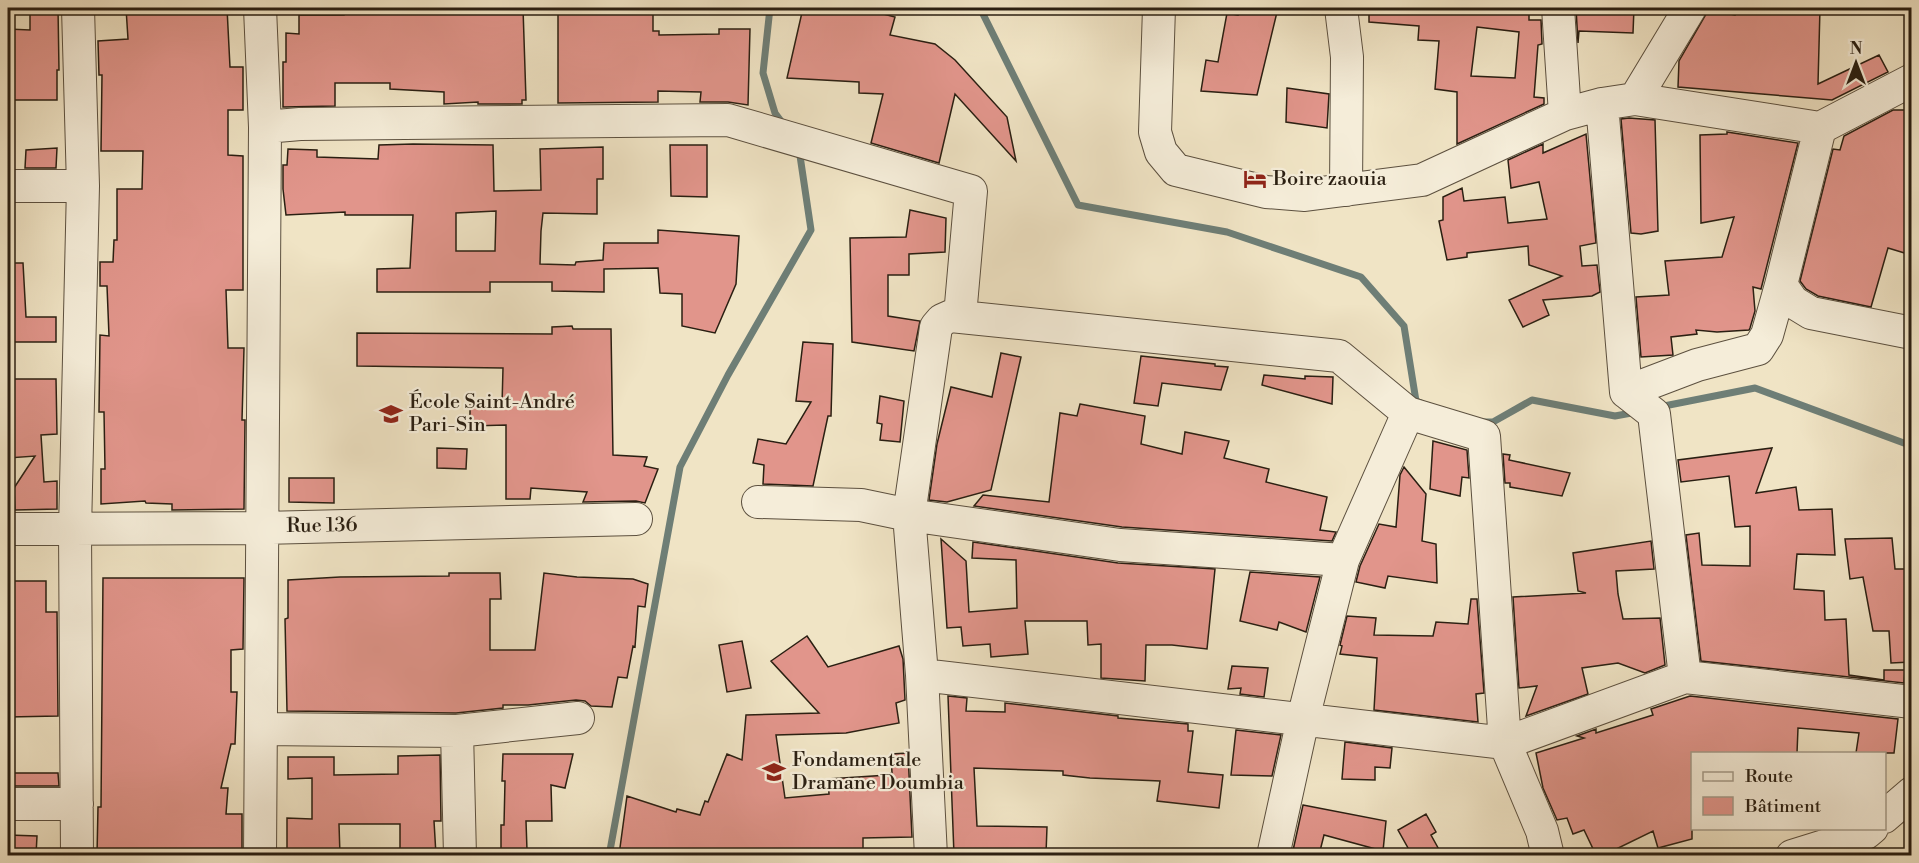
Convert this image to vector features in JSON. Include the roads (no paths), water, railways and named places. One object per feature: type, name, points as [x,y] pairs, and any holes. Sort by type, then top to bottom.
[{"type":"street","points":[[77,855],[75,530],[83,186],[78,8]]},
{"type":"street","points":[[260,8],[265,127],[260,855]]},
{"type":"street","points":[[1159,8],[1155,132],[1161,152],[1176,170],[1266,192],[1305,195],[1422,180],[1565,114],[1602,104],[1635,99],[1820,128],[1911,80]]},
{"type":"street","points":[[1341,8],[1347,57],[1346,190]]},
{"type":"street","points":[[1558,8],[1565,114]]},
{"type":"street","points":[[1635,99],[1690,8]]},
{"type":"street","points":[[1602,104],[1626,392],[1654,414],[1685,676]]},
{"type":"street","points":[[265,127],[300,124],[728,120],[971,191],[960,316]]},
{"type":"street","points":[[1626,392],[1697,365],[1758,350],[1767,335],[1820,128]]},
{"type":"street","points":[[8,186],[83,186]]},
{"type":"street","points":[[1780,285],[1793,302],[1811,313],[1911,333]]},
{"type":"street","points":[[931,855],[922,675],[909,515],[936,327],[942,320],[951,316],[960,316],[1339,356],[1408,413],[1484,436],[1505,743],[1542,831],[1548,855]]},
{"type":"street","points":[[1273,855],[1302,719],[1343,560],[1408,413]]},
{"type":"street","points":[[758,502],[861,505],[909,515],[1120,544],[1343,560]]},
{"type":"street","name":"Rue 136","points":[[8,530],[262,528],[636,519]]},
{"type":"street","points":[[922,675],[1215,711],[1505,743],[1685,676],[1911,702]]},
{"type":"street","points":[[261,729],[457,730],[578,718]]},
{"type":"street","points":[[457,730],[460,855]]},
{"type":"street","points":[[1886,815],[1911,794]]},
{"type":"street","points":[[8,804],[77,804]]},
{"type":"street","points":[[1792,855],[1870,830]]},
{"type":"waterway","points":[[770,8],[763,73],[775,113],[784,125]]},
{"type":"waterway","points":[[980,8],[1078,205],[1227,232],[1361,277],[1404,326],[1416,401],[1421,403]]},
{"type":"waterway","points":[[609,856],[680,467],[728,375],[811,230],[799,149]]},
{"type":"waterway","points":[[1659,407],[1755,388],[1912,446]]},
{"type":"waterway","points":[[1482,422],[1493,422],[1532,400],[1615,416],[1637,412]]},
{"type":"place","name":"Boire zaouia","points":[[1255,179]]},
{"type":"place","name":"École Saint-André Pari-Sin","points":[[391,414]]},
{"type":"place","name":"Fondamentale Dramane Doumbia","points":[[774,772]]}]
